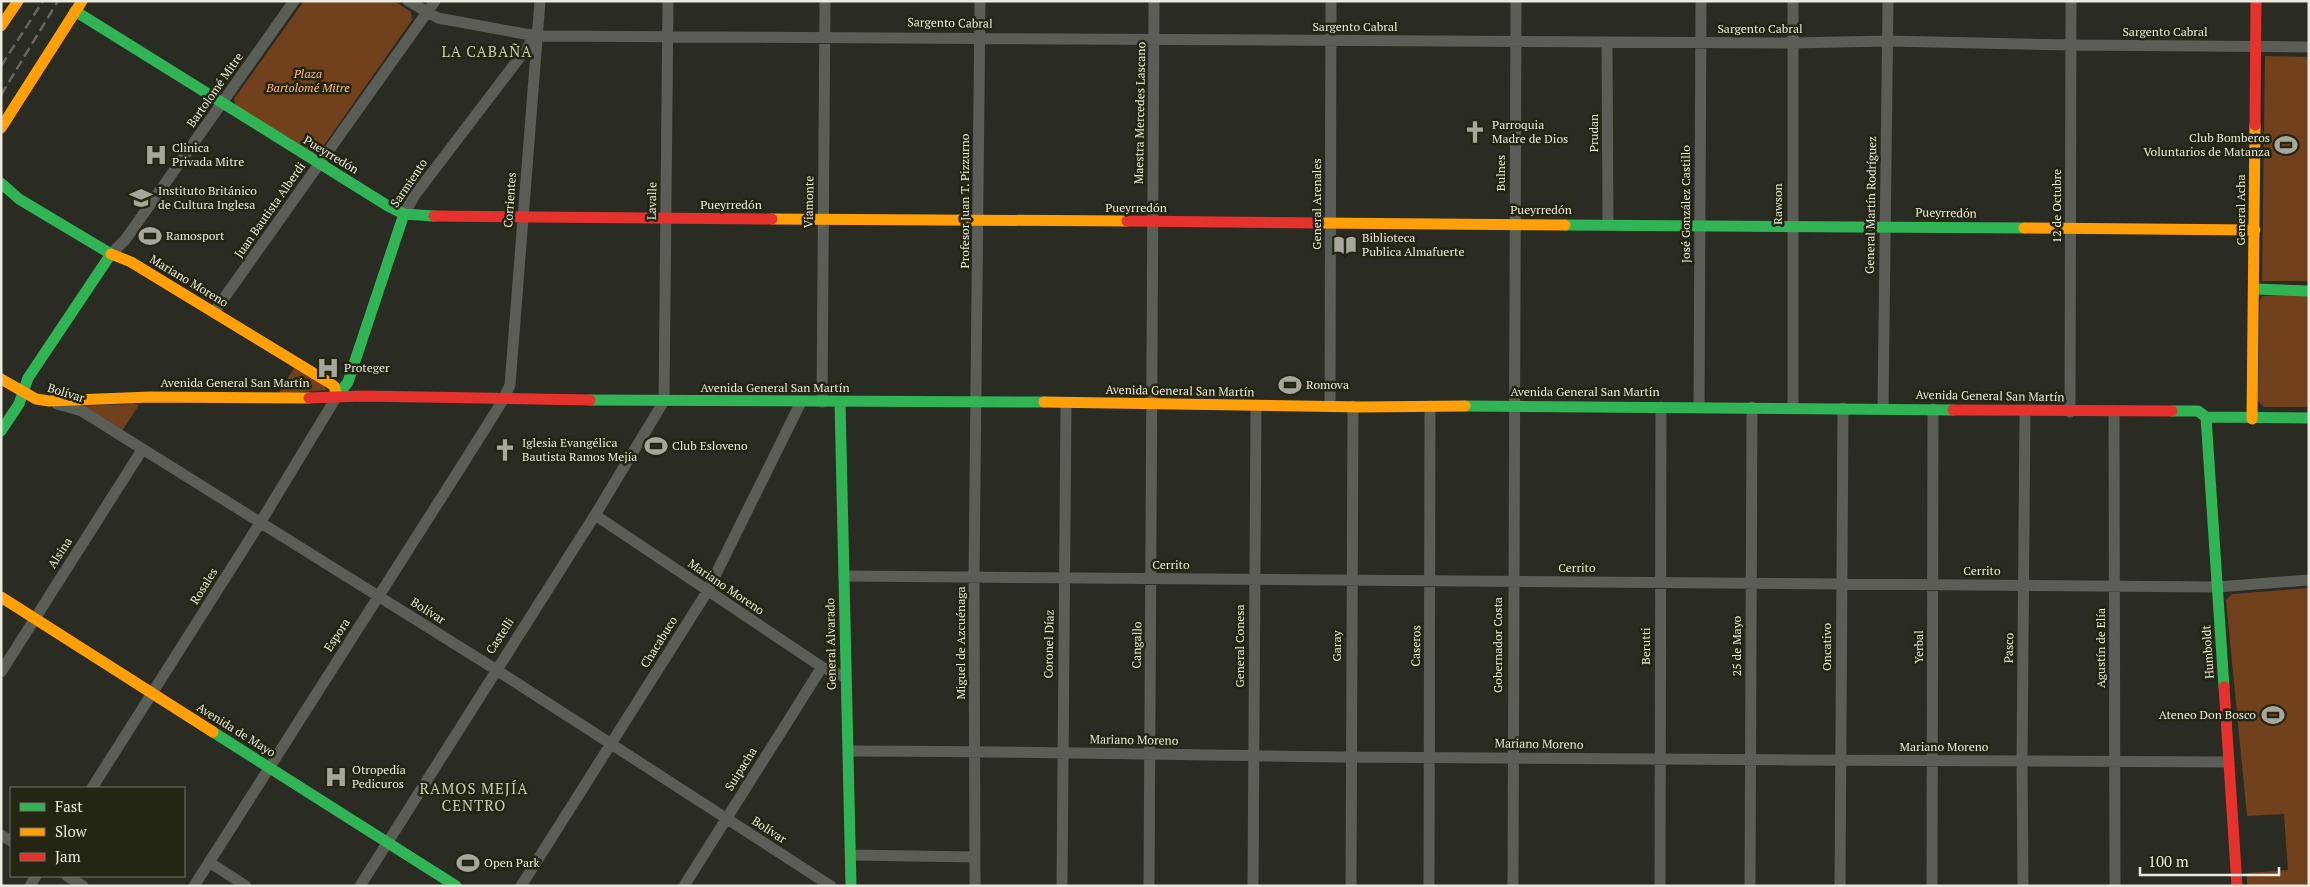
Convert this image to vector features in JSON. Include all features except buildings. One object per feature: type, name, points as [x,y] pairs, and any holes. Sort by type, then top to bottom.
[{"type":"street","points":[[1,26],[6,10],[18,1]]},
{"type":"street","name":"Bartolomé Mitre","points":[[1,431],[19,404],[22,392],[77,302],[111,254],[126,240],[294,1]]},
{"type":"street","name":"Sargento Cabral","points":[[408,1],[438,18],[536,36],[824,36],[1515,42],[1792,43],[1888,41],[2309,47]]},
{"type":"street","name":"Juan Bautista Alberdi","points":[[214,312],[435,1]]},
{"type":"street","name":"Corrientes","points":[[503,400],[510,386],[540,1]]},
{"type":"street","name":"Lavalle","points":[[664,401],[668,1]]},
{"type":"street","name":"Viamonte","points":[[822,402],[825,1]]},
{"type":"street","name":"Profesor Juan T. Pizzurno","points":[[977,401],[980,1]]},
{"type":"street","name":"Maestra Mercedes Lascano","points":[[1152,404],[1154,1]]},
{"type":"street","name":"General Arenales","points":[[1330,406],[1332,223],[1331,1]]},
{"type":"street","name":"Bulnes","points":[[1514,405],[1516,1]]},
{"type":"street","name":"José González Castillo","points":[[1699,407],[1701,1]]},
{"type":"street","name":"Rawson","points":[[1793,1],[1793,407]]},
{"type":"street","name":"General Martín Rodríguez","points":[[1884,408],[1884,226],[1888,1]]},
{"type":"street","name":"12 de Octubre","points":[[2070,412],[2071,1]]},
{"type":"street","name":"General Acha","points":[[2252,418],[2255,290],[2256,1]]},
{"type":"street","points":[[1,128],[78,6]]},
{"type":"street","name":"Pueyrredón","points":[[78,6],[222,104],[404,214],[435,217],[666,219],[1608,224],[2255,230]]},
{"type":"street","name":"Sarmiento","points":[[337,396],[348,382],[404,214],[415,195],[536,36]]},
{"type":"street","name":"Prudan","points":[[1607,42],[1608,224]]},
{"type":"street","name":"Mariano Moreno","points":[[1,182],[19,198],[111,254],[125,259],[328,382],[334,386],[337,396]]},
{"type":"street","name":"Mariano Moreno","points":[[1,194],[19,198]]},
{"type":"street","points":[[2255,290],[2309,291]]},
{"type":"street","name":"Bolívar","points":[[1,379],[36,399],[49,401],[82,412],[495,669],[831,886]]},
{"type":"street","name":"Avenida General San Martín","points":[[49,401],[150,397],[272,398],[337,396],[503,400],[977,401],[1256,406],[1793,407],[2070,412],[2198,411],[2206,417],[2308,419]]},
{"type":"street","name":"Rosales","points":[[93,787],[260,523],[337,396]]},
{"type":"street","name":"Espora","points":[[194,886],[503,400]]},
{"type":"street","name":"Castelli","points":[[360,886],[495,669],[595,515],[664,401]]},
{"type":"street","name":"Miguel de Azcuénaga","points":[[975,886],[974,578],[977,401]]},
{"type":"street","name":"Chacabuco","points":[[521,886],[707,592],[801,402]]},
{"type":"street","name":"General Alvarado","points":[[840,402],[844,677],[849,751],[851,886]]},
{"type":"street","name":"Coronel Díaz","points":[[1062,886],[1061,752],[1066,403]]},
{"type":"street","name":"Cangallo","points":[[1149,886],[1152,404]]},
{"type":"street","name":"Gobernador Costa","points":[[1513,886],[1512,582],[1514,405]]},
{"type":"street","name":"General Conesa","points":[[1253,886],[1256,406]]},
{"type":"street","name":"Garay","points":[[1351,886],[1350,757],[1353,406]]},
{"type":"street","name":"Caseros","points":[[1429,886],[1430,406]]},
{"type":"street","name":"Berutti","points":[[1660,886],[1659,582],[1661,407]]},
{"type":"street","name":"25 de Mayo","points":[[1750,886],[1752,407]]},
{"type":"street","name":"Oncativo","points":[[1840,886],[1841,584],[1844,408]]},
{"type":"street","name":"Yerbal","points":[[1932,886],[1933,409]]},
{"type":"street","name":"Pasco","points":[[2022,886],[2025,411]]},
{"type":"street","name":"Agustín de Elía","points":[[2114,411],[2115,886]]},
{"type":"street","name":"Humboldt","points":[[2206,417],[2237,886]]},
{"type":"street","name":"Alsina","points":[[1,672],[142,450]]},
{"type":"street","name":"Mariano Moreno","points":[[595,515],[707,592],[822,667],[844,677]]},
{"type":"street","name":"Cerrito","points":[[844,576],[2216,587],[2309,580]]},
{"type":"street","name":"Avenida de Mayo","points":[[1,597],[456,886]]},
{"type":"street","name":"Suipacha","points":[[684,886],[822,667]]},
{"type":"street","name":"Mariano Moreno","points":[[849,751],[1061,752],[1350,757],[2229,762]]},
{"type":"street","points":[[851,855],[975,857]]},
{"type":"street","points":[[209,862],[246,886]]},
{"type":"street","points":[[70,877],[83,886]]},
{"type":"green space","name":"Plaza Bartolomé Mitre","points":[[304,1],[394,1],[411,12],[412,20],[320,151],[313,153],[236,106],[234,99]]},
{"type":"green space","name":"Club Bomberos Voluntarios de Matanza","points":[[2265,56],[2309,57],[2309,281],[2262,281]]},
{"type":"green space","points":[[2309,294],[2309,407],[2264,407],[2258,401],[2260,301],[2262,296]]},
{"type":"green space","points":[[294,368],[322,384],[327,390],[278,394]]},
{"type":"green space","points":[[139,405],[122,431],[82,406]]},
{"type":"green space","name":"Ateneo Don Bosco","points":[[2309,588],[2309,886],[2247,886],[2247,873],[2288,870],[2284,814],[2247,816],[2226,600],[2232,594]]},
{"type":"railway","points":[[1,66],[43,1]]},
{"type":"railway","points":[[1,95],[58,1]]},
{"type":"traffic: fast","points":[[75,11],[388,206],[404,214],[434,216]]},
{"type":"traffic: fast","points":[[1,183],[19,199],[111,254],[28,378],[19,404],[1,431]]},
{"type":"traffic: fast","points":[[337,396],[348,382],[404,214]]},
{"type":"traffic: fast","points":[[1565,225],[2024,228]]},
{"type":"traffic: fast","points":[[2255,289],[2309,291]]},
{"type":"traffic: fast","points":[[590,400],[1044,402]]},
{"type":"traffic: fast","points":[[840,402],[851,886]]},
{"type":"traffic: fast","points":[[1465,406],[1953,410]]},
{"type":"traffic: fast","points":[[2172,411],[2198,411],[2206,417],[2309,418]]},
{"type":"traffic: fast","points":[[2206,417],[2224,687]]},
{"type":"traffic: fast","points":[[213,732],[456,886]]},
{"type":"traffic: slow","points":[[1,26],[18,1]]},
{"type":"traffic: slow","points":[[1,128],[82,1]]},
{"type":"traffic: slow","points":[[2252,419],[2255,125]]},
{"type":"traffic: slow","points":[[772,219],[1127,221]]},
{"type":"traffic: slow","points":[[1319,223],[1565,225]]},
{"type":"traffic: slow","points":[[2024,228],[2255,230]]},
{"type":"traffic: slow","points":[[111,254],[131,262],[328,382],[334,386],[337,396]]},
{"type":"traffic: slow","points":[[1,379],[36,399],[49,401],[150,397],[309,398]]},
{"type":"traffic: slow","points":[[1044,402],[1361,407],[1465,406]]},
{"type":"traffic: slow","points":[[1,597],[213,732]]},
{"type":"traffic: jam","points":[[2255,125],[2256,1]]},
{"type":"traffic: jam","points":[[434,216],[772,219]]},
{"type":"traffic: jam","points":[[1127,221],[1319,223]]},
{"type":"traffic: jam","points":[[309,398],[362,396],[590,400]]},
{"type":"traffic: jam","points":[[1953,410],[2172,411]]},
{"type":"traffic: jam","points":[[2224,687],[2237,886]]},
{"type":"place","name":"Parroquia Madre de Dios","points":[[1475,132]]},
{"type":"place","name":"Club Bomberos Voluntarios de Matanza","points":[[2286,145]]},
{"type":"place","name":"Clinica Privada Mitre","points":[[156,155]]},
{"type":"place","name":"Instituto Británico de Cultura Inglesa","points":[[141,198]]},
{"type":"place","name":"Ramosport","points":[[150,236]]},
{"type":"place","name":"Biblioteca Publica Almafuerte","points":[[1345,245]]},
{"type":"place","name":"Proteger","points":[[328,368]]},
{"type":"place","name":"Romova","points":[[1290,385]]},
{"type":"place","name":"Club Esloveno","points":[[656,446]]},
{"type":"place","name":"Iglesia Evangélica Bautista Ramos Mejía","points":[[505,450]]},
{"type":"place","name":"Ateneo Don Bosco","points":[[2273,715]]},
{"type":"place","name":"Otropedía Pedicuros","points":[[336,777]]},
{"type":"place","name":"Open Park","points":[[468,863]]},
{"type":"district","name":"LA CABAÑA","points":[[487,52]]},
{"type":"district","name":"RAMOS MEJÍA CENTRO","points":[[474,798]]}]
